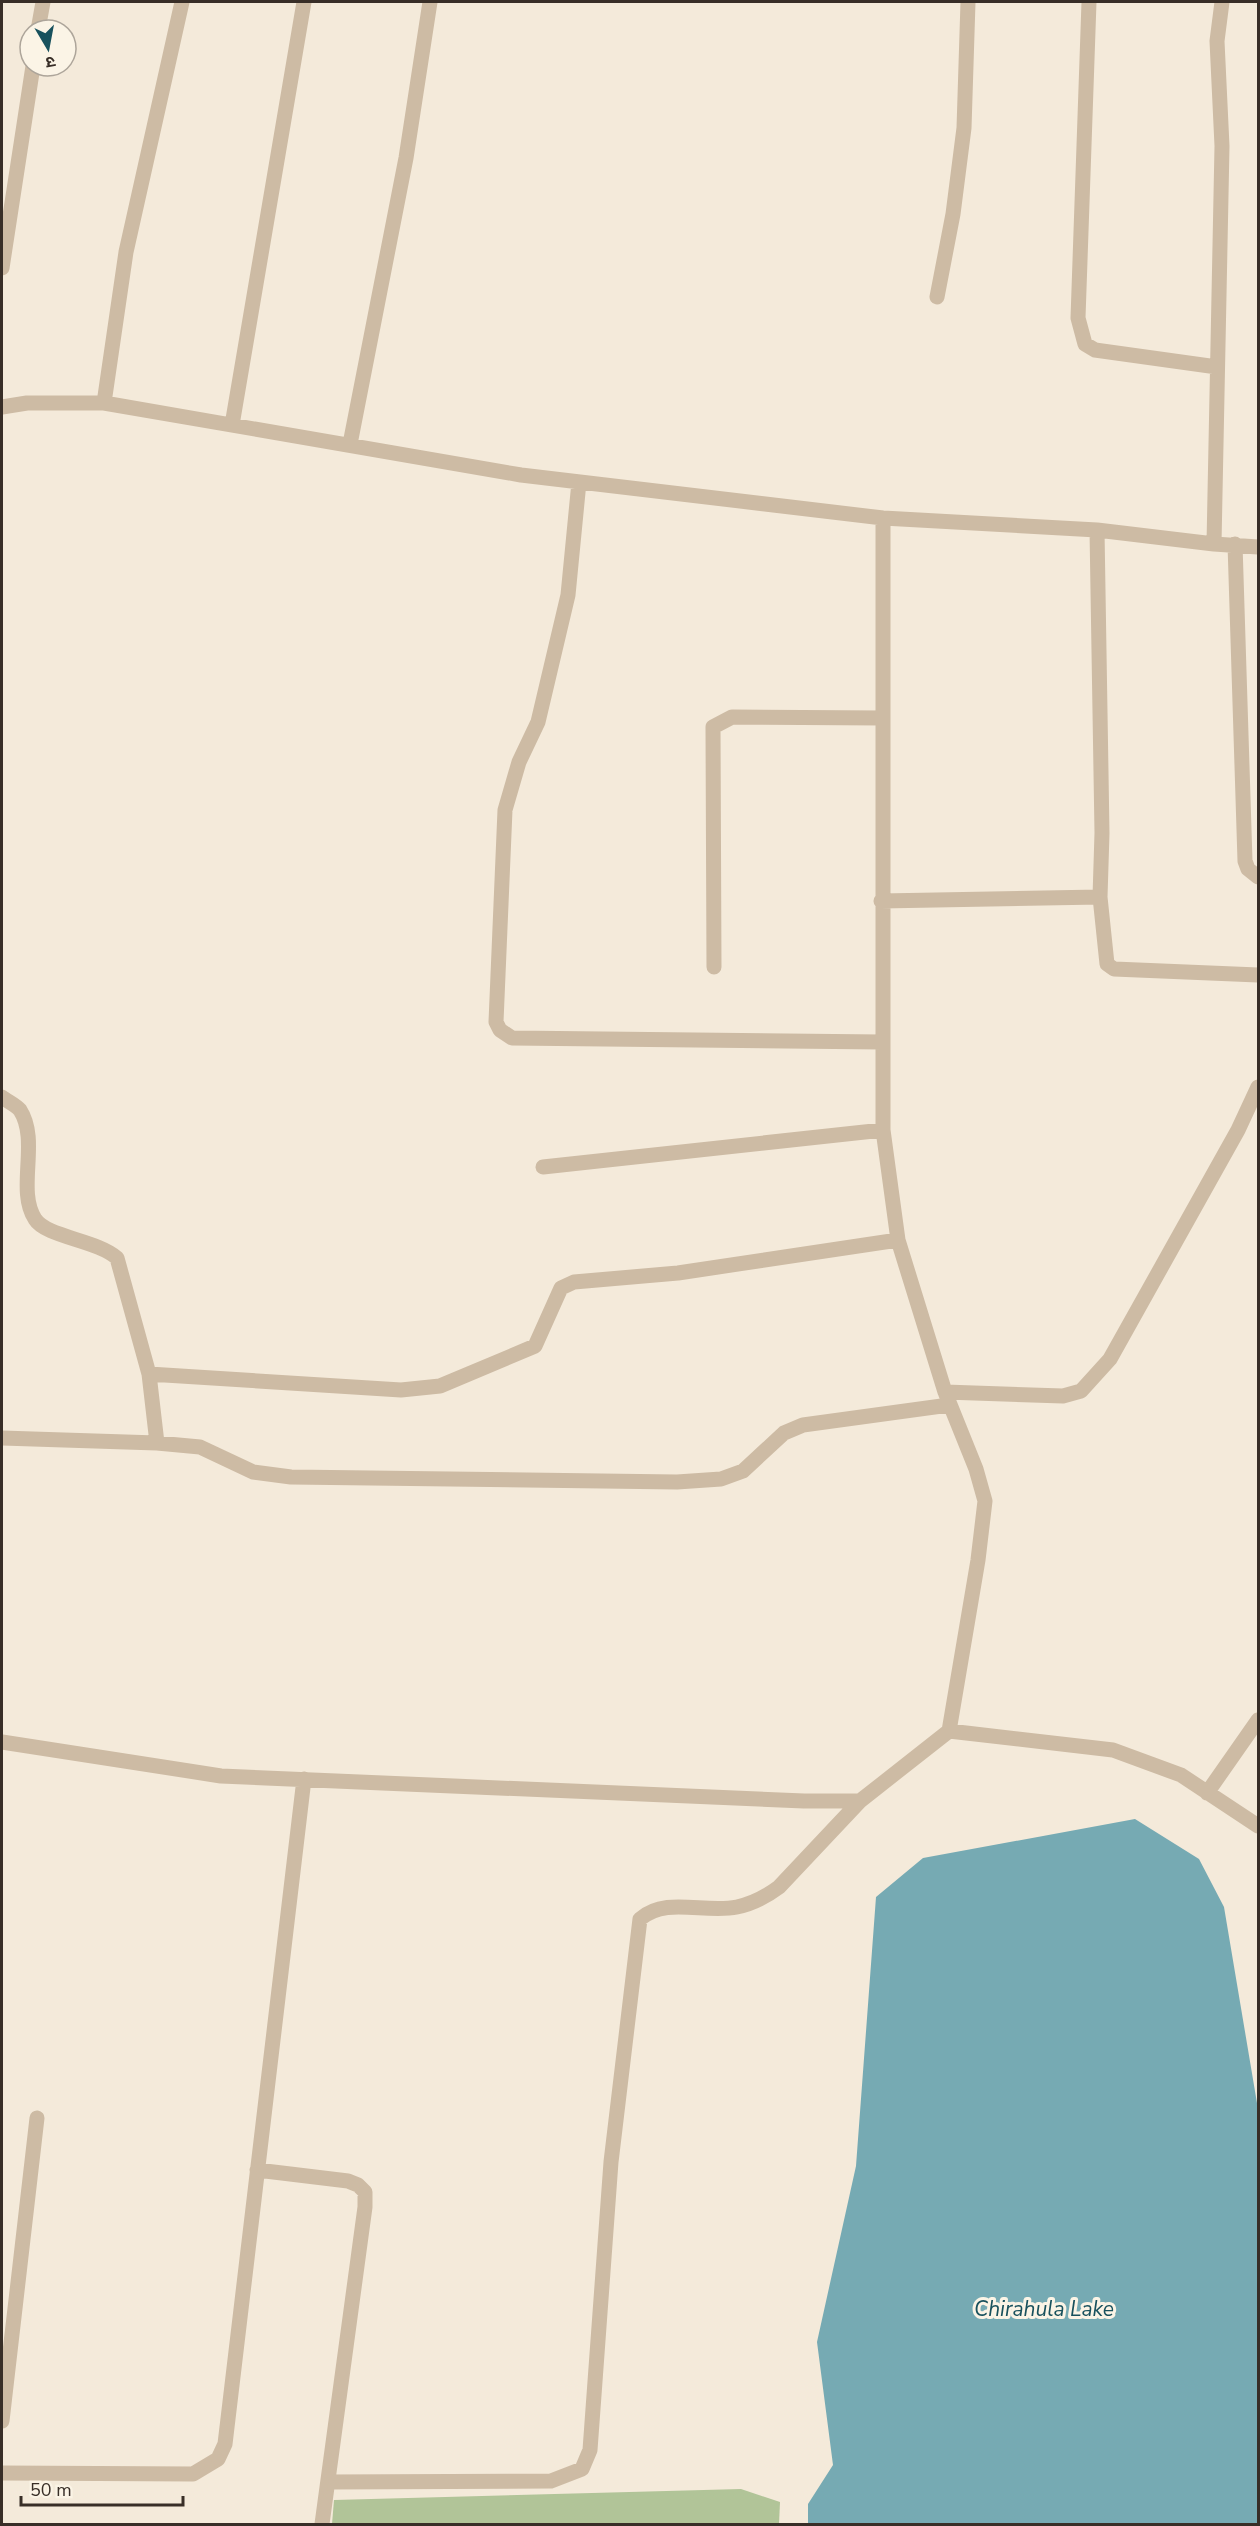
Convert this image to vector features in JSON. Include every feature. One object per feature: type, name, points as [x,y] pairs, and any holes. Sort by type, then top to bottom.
[{"type":"street","points":[[40,18],[43,2]]},
{"type":"street","points":[[104,404],[126,252],[182,2]]},
{"type":"street","points":[[232,425],[304,2]]},
{"type":"street","points":[[350,444],[406,158],[430,2]]},
{"type":"street","points":[[937,297],[953,214],[964,128],[968,2]]},
{"type":"street","points":[[1089,2],[1078,318],[1085,344],[1095,350],[1217,366]]},
{"type":"street","points":[[1214,544],[1222,146],[1217,41],[1222,2]]},
{"type":"street","points":[[2,268],[31,78]]},
{"type":"street","points":[[2,407],[27,403],[104,404],[350,444],[520,475],[883,519],[1097,530],[1258,547]]},
{"type":"street","points":[[579,482],[568,595],[538,722],[519,762],[505,810],[496,1022],[500,1030],[512,1038],[882,1042]]},
{"type":"street","points":[[328,2482],[551,2481],[582,2469],[590,2450],[611,2162],[640,1919],[653,1909],[736,1907],[768,1896],[860,1801],[949,1731],[978,1560],[985,1502],[976,1469],[947,1399],[898,1240],[883,1130],[881,901],[883,519]]},
{"type":"street","points":[[1097,530],[1102,834],[1100,897],[1107,964],[1114,969],[1258,975]]},
{"type":"street","points":[[1235,544],[1245,861],[1248,869],[1258,877]]},
{"type":"street","points":[[714,967],[713,727],[732,717],[882,718]]},
{"type":"street","points":[[881,901],[1100,897]]},
{"type":"street","points":[[2,1438],[157,1443],[200,1447],[253,1472],[291,1477],[677,1482],[721,1479],[743,1471],[784,1433],[803,1425],[947,1399],[1063,1396],[1081,1391],[1110,1359],[1238,1130],[1258,1087]]},
{"type":"street","points":[[2,1097],[19,1108],[27,1126],[29,1205],[35,1220],[45,1229],[106,1248],[117,1258],[149,1374],[157,1443]]},
{"type":"street","points":[[543,1167],[883,1130]]},
{"type":"street","points":[[149,1374],[401,1390],[440,1386],[535,1346],[561,1288],[574,1282],[678,1273],[898,1240]]},
{"type":"street","points":[[1207,1792],[1258,1720]]},
{"type":"street","points":[[949,1731],[1113,1750],[1180,1775],[1258,1826]]},
{"type":"street","points":[[2,1742],[221,1776],[860,1801]]},
{"type":"street","points":[[2,2473],[193,2474],[218,2459],[225,2444],[304,1779]]},
{"type":"street","points":[[2,2421],[37,2118]]},
{"type":"street","points":[[256,2170],[348,2181],[358,2185],[365,2192],[365,2207],[322,2524]]},
{"type":"green space","points":[[741,2489],[780,2502],[779,2524],[332,2524],[334,2500]]},
{"type":"water","name":"Chirahula Lake","points":[[1135,1819],[1199,1859],[1224,1907],[1258,2109],[1258,2524],[808,2524],[808,2504],[833,2465],[817,2342],[856,2166],[876,1897],[923,1858]]}]
